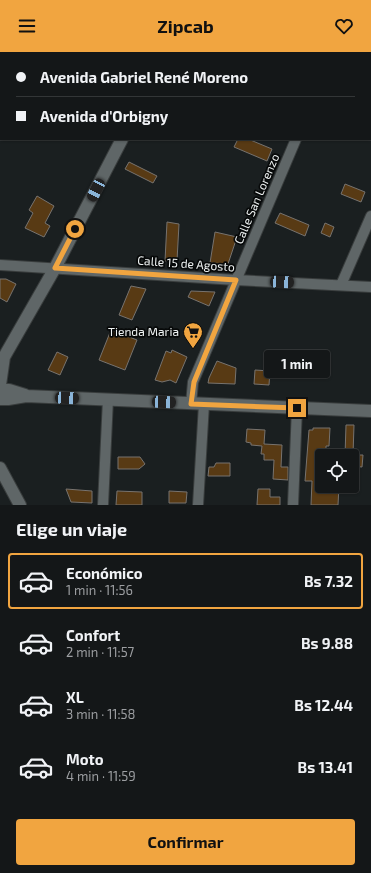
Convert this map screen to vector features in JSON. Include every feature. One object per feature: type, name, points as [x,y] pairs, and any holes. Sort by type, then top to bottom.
[{"type":"main road","points":[[0,385],[2,360],[55,268],[121,140]]},
{"type":"main road","points":[[0,390],[9,390],[26,396]]},
{"type":"main road","points":[[0,399],[26,396],[371,411]]},
{"type":"main road","points":[[0,468],[20,505]]},
{"type":"street","name":"Calle San Lorenzo","points":[[191,404],[194,382],[296,140]]},
{"type":"street","points":[[342,286],[371,216]]},
{"type":"street","name":"Calle 15 de Agosto","points":[[0,265],[371,287]]},
{"type":"street","points":[[103,505],[108,399]]},
{"type":"street","points":[[198,505],[204,404]]},
{"type":"street","points":[[293,505],[297,408]]},
{"type":"building","points":[[238,140],[250,140],[272,149],[267,161],[234,147]]},
{"type":"building","points":[[129,162],[157,176],[153,183],[125,169]]},
{"type":"building","points":[[345,184],[365,192],[361,202],[341,194]]},
{"type":"building","points":[[37,196],[54,206],[45,223],[50,226],[44,237],[25,228],[33,213],[29,210]]},
{"type":"building","points":[[280,213],[309,225],[305,236],[275,223]]},
{"type":"building","points":[[167,222],[179,224],[177,261],[165,261]]},
{"type":"building","points":[[325,223],[334,227],[330,237],[321,233]]},
{"type":"building","points":[[215,232],[237,237],[228,264],[210,263]]},
{"type":"building","points":[[0,279],[6,279],[16,284],[7,302],[0,298]]},
{"type":"building","points":[[131,286],[146,289],[132,320],[119,315]]},
{"type":"building","points":[[191,291],[215,292],[209,306],[188,297]]},
{"type":"building","points":[[111,330],[137,340],[125,370],[99,360]]},
{"type":"building","points":[[172,350],[187,357],[176,383],[170,380],[162,382],[155,380],[166,351],[171,353]]},
{"type":"building","points":[[57,352],[68,357],[60,375],[48,370]]},
{"type":"building","points":[[217,361],[236,368],[235,384],[208,383]]},
{"type":"building","points":[[255,370],[270,371],[269,385],[254,384]]},
{"type":"building","points":[[346,425],[354,425],[353,449],[345,449]]},
{"type":"building","points":[[313,428],[330,428],[329,446],[326,446],[326,449],[315,449],[315,493],[339,493],[338,505],[311,505],[312,481],[305,481],[309,430],[313,430]]},
{"type":"building","points":[[247,429],[265,430],[264,444],[282,445],[281,467],[288,467],[288,480],[273,479],[274,460],[264,460],[264,454],[261,454],[262,446],[251,445],[251,443],[246,442]]},
{"type":"building","points":[[359,455],[363,455],[362,467],[359,467]]},
{"type":"building","points":[[118,457],[140,457],[145,464],[139,469],[118,469]]},
{"type":"building","points":[[216,463],[230,463],[230,476],[208,476],[209,467],[214,467]]},
{"type":"building","points":[[66,489],[92,491],[92,503],[71,502]]},
{"type":"building","points":[[258,489],[270,489],[270,497],[280,497],[280,505],[257,505]]},
{"type":"building","points":[[117,491],[142,492],[142,505],[116,505]]},
{"type":"building","points":[[169,491],[187,492],[186,503],[169,503]]},
{"type":"place","name":"Tienda Maria","points":[[193,349]]},
{"type":"route","points":[[75,229],[55,268],[236,280],[194,382],[191,404],[297,408]]}]
